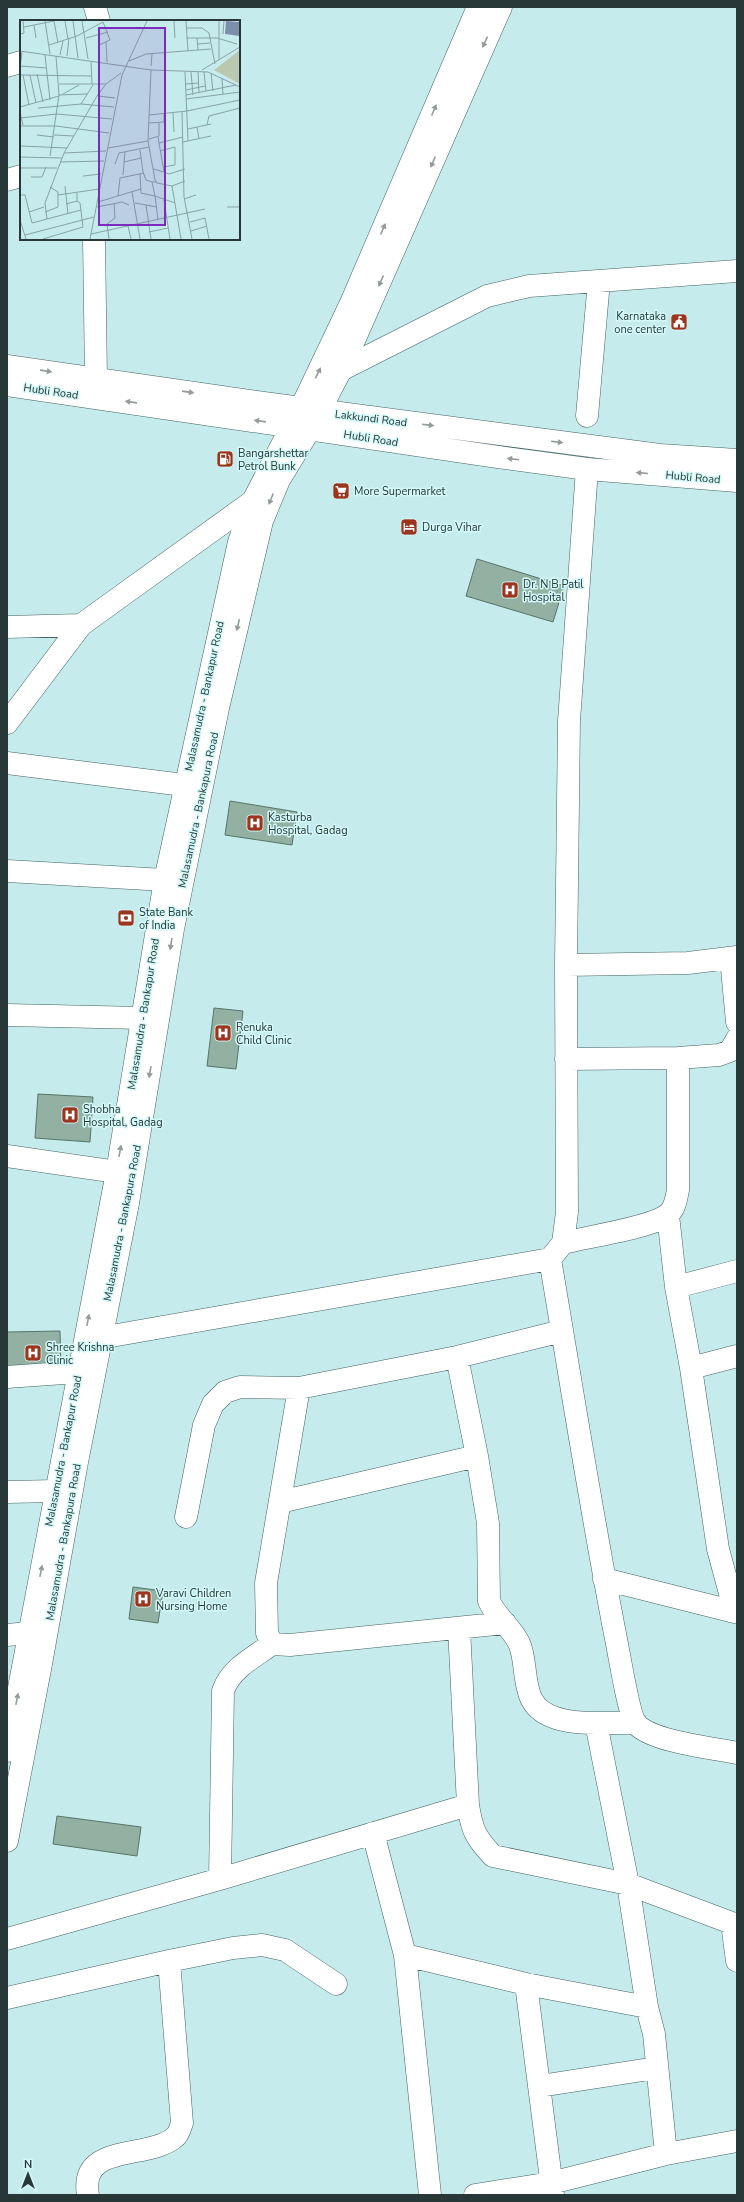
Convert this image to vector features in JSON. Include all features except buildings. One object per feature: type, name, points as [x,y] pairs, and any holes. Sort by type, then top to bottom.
[{"type":"street","points":[[95,7],[98,20]]},
{"type":"street","points":[[305,418],[351,303],[478,7]]},
{"type":"street","points":[[305,418],[341,370],[501,7]]},
{"type":"street","points":[[7,66],[20,62]]},
{"type":"street","points":[[7,180],[20,176]]},
{"type":"street","points":[[94,240],[96,379]]},
{"type":"street","points":[[341,370],[487,296],[528,286],[737,271]]},
{"type":"street","points":[[586,416],[599,281]]},
{"type":"street","name":"Lakkundi Road","points":[[7,366],[96,379],[305,418],[660,455],[737,460]]},
{"type":"street","name":"Hubli Road","points":[[7,385],[305,418],[586,469],[737,481]]},
{"type":"street","name":"Malasamudra - Bankapur Road","points":[[7,1751],[117,1172],[165,880],[184,785],[231,575],[253,501],[305,418]]},
{"type":"street","name":"Malasamudra - Bankapura Road","points":[[7,1841],[100,1338],[128,1203],[173,930],[220,700],[262,521],[305,418]]},
{"type":"street","points":[[586,469],[569,721],[566,965],[567,1212],[556,1251],[562,1331],[604,1579],[628,1698],[636,1723]]},
{"type":"street","points":[[7,723],[81,625],[253,501]]},
{"type":"street","points":[[7,627],[81,625]]},
{"type":"street","points":[[7,763],[184,785]]},
{"type":"street","points":[[7,871],[165,880]]},
{"type":"street","points":[[566,965],[688,963],[734,957],[737,1022]]},
{"type":"street","points":[[7,1015],[142,1018]]},
{"type":"street","points":[[566,1059],[678,1058],[719,1054],[730,1051],[737,1039]]},
{"type":"street","points":[[100,1338],[556,1251],[651,1223],[668,1215],[675,1204],[678,1190],[678,1058]]},
{"type":"street","points":[[7,1156],[117,1172]]},
{"type":"street","points":[[604,1579],[736,1613],[728,1550],[676,1287],[668,1215]]},
{"type":"street","points":[[676,1287],[737,1271]]},
{"type":"street","points":[[186,1517],[204,1425],[213,1404],[225,1392],[240,1387],[299,1388],[456,1357],[562,1331]]},
{"type":"street","points":[[691,1368],[737,1356]]},
{"type":"street","points":[[456,1357],[477,1456],[488,1523],[489,1601],[493,1610],[512,1630],[520,1644],[532,1700],[543,1712],[559,1719],[576,1723],[636,1723],[654,1735],[737,1753]]},
{"type":"street","points":[[7,1377],[78,1372]]},
{"type":"street","points":[[272,1644],[267,1633],[266,1583],[299,1388]]},
{"type":"street","points":[[280,1502],[477,1456]]},
{"type":"street","points":[[7,1492],[56,1491]]},
{"type":"street","points":[[220,1879],[223,1691],[228,1679],[234,1671],[272,1644],[290,1645],[505,1623]]},
{"type":"street","points":[[459,1628],[468,1805],[471,1824],[477,1840],[492,1856],[628,1884],[735,1924],[737,1961]]},
{"type":"street","points":[[7,1635],[29,1633]]},
{"type":"street","points":[[596,1723],[628,1884],[647,2007],[654,2034],[656,2068],[666,2154]]},
{"type":"street","points":[[7,1939],[220,1879],[468,1805]]},
{"type":"street","points":[[373,1833],[405,1955],[430,2195]]},
{"type":"street","points":[[7,1998],[170,1960],[233,1948],[262,1945],[285,1950],[336,1984]]},
{"type":"street","points":[[405,1955],[526,1984],[647,2007]]},
{"type":"street","points":[[88,2195],[87,2188],[89,2171],[102,2159],[165,2144],[177,2136],[182,2124],[170,1960]]},
{"type":"street","points":[[526,1984],[552,2189]]},
{"type":"street","points":[[540,2086],[656,2068]]},
{"type":"street","points":[[475,2195],[552,2189],[666,2154],[737,2141]]},
{"type":"place","name":"Karnataka one center","points":[[679,322]]},
{"type":"place","name":"Bangarshettar Petrol Bunk","points":[[225,459]]},
{"type":"place","name":"More Supermarket","points":[[341,491]]},
{"type":"place","name":"Durga Vihar","points":[[409,527]]},
{"type":"place","name":"Dr. N B Patil Hospital","points":[[510,590]]},
{"type":"place","name":"Kasturba Hospital, Gadag","points":[[255,823]]},
{"type":"place","name":"State Bank of India","points":[[126,918]]},
{"type":"place","name":"Renuka Child Clinic","points":[[223,1033]]},
{"type":"place","name":"Shobha Hospital, Gadag","points":[[70,1115]]},
{"type":"place","name":"Shree Krishna Clinic","points":[[33,1353]]},
{"type":"place","name":"Varavi Children Nursing Home","points":[[143,1599]]}]
